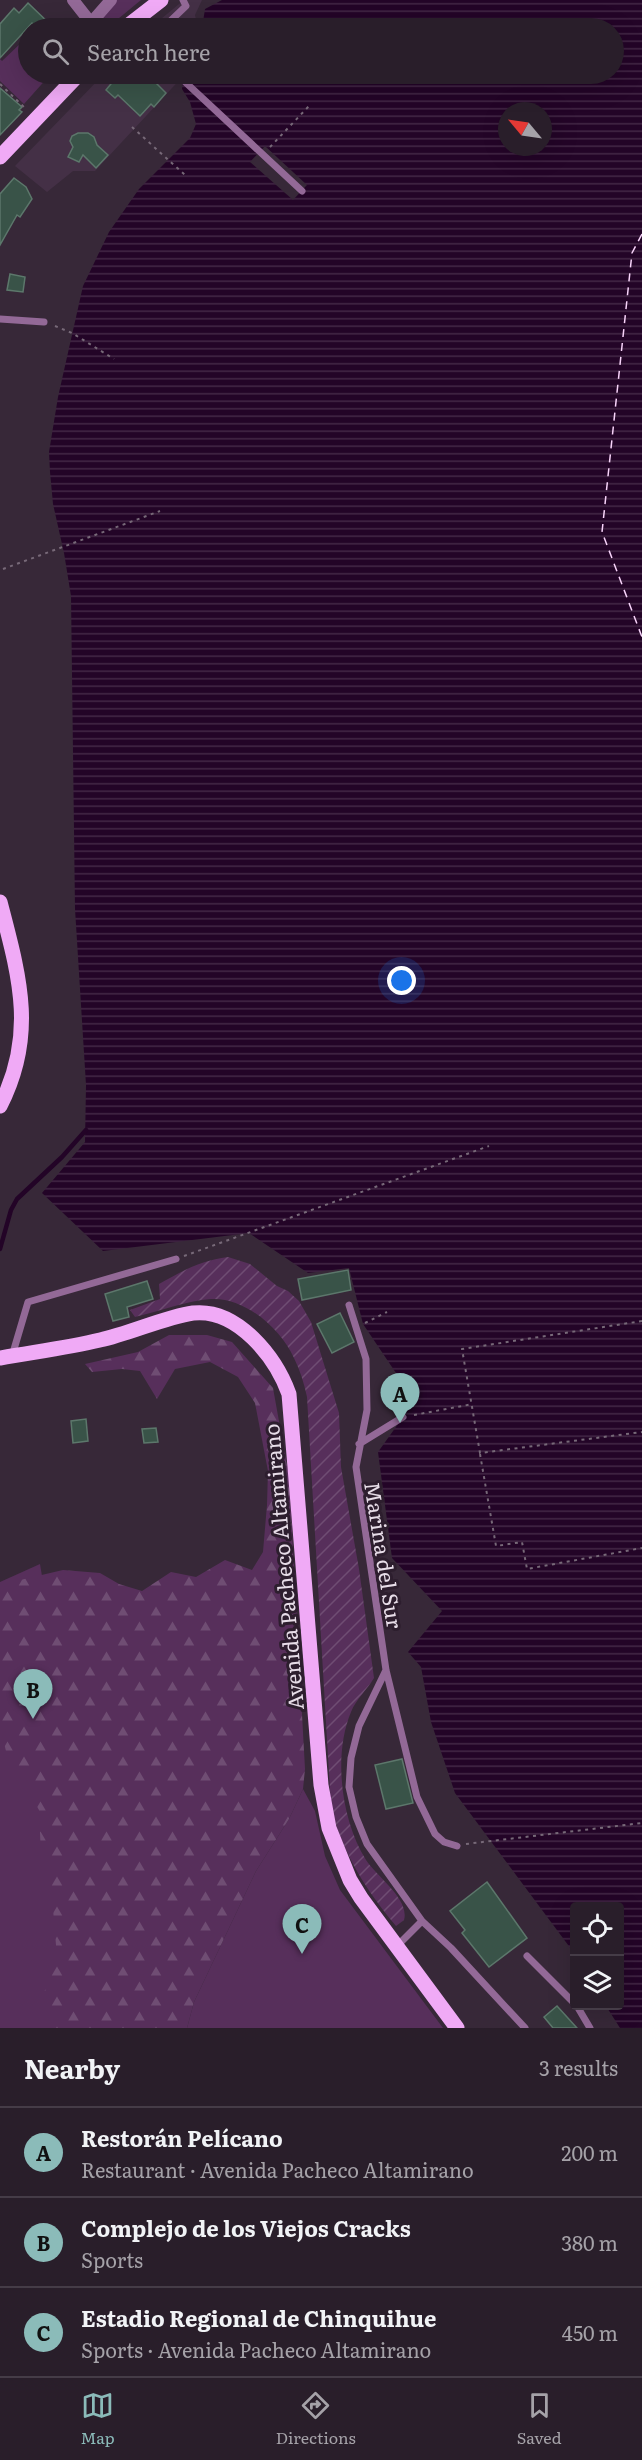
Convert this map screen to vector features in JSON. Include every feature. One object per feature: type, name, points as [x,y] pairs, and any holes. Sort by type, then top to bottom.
[{"type":"main road","points":[[138,18],[161,0]]},
{"type":"main road","points":[[0,157],[69,84]]},
{"type":"main road","points":[[0,902],[20,981],[23,1017],[17,1062],[0,1106]]},
{"type":"main road","name":"Avenida Pacheco Altamirano","points":[[6,1357],[100,1341],[194,1313],[216,1316],[243,1330],[255,1340],[276,1365],[289,1394],[324,1807],[336,1848],[350,1880],[457,2028]]},
{"type":"street","points":[[73,0],[86,18]]},
{"type":"street","points":[[98,18],[111,0]]},
{"type":"lane","points":[[173,18],[186,6],[183,0]]},
{"type":"lane","points":[[187,84],[302,191]]},
{"type":"lane","points":[[0,319],[44,322]]},
{"type":"lane","points":[[6,1357],[28,1302],[176,1259]]},
{"type":"lane","name":"Marina del Sur","points":[[349,1305],[366,1359],[367,1410],[356,1467],[386,1670],[409,1768],[424,1814],[444,1842],[457,1846]]},
{"type":"lane","points":[[359,1444],[403,1417]]},
{"type":"lane","points":[[386,1670],[359,1726],[351,1758],[349,1787],[356,1817],[367,1844],[422,1921],[451,1948],[525,2028]]},
{"type":"lane","points":[[396,1946],[422,1921]]},
{"type":"lane","points":[[527,1956],[570,1998]]},
{"type":"lane","points":[[580,2010],[590,2028]]},
{"type":"path","points":[[0,84],[36,118]]},
{"type":"path","points":[[263,155],[309,106]]},
{"type":"path","points":[[132,127],[185,175]]},
{"type":"path","points":[[44,322],[72,333],[114,359]]},
{"type":"path","points":[[3,569],[160,511]]},
{"type":"path","points":[[176,1259],[489,1146]]},
{"type":"path","points":[[363,1324],[387,1312]]},
{"type":"path","points":[[642,1321],[462,1349],[496,1546],[522,1542],[527,1569],[642,1548]]},
{"type":"path","points":[[403,1417],[473,1404]]},
{"type":"path","points":[[480,1453],[642,1432]]},
{"type":"path","points":[[457,1846],[642,1822]]},
{"type":"shaded area","points":[[184,0],[202,0],[196,18],[162,18]]},
{"type":"shaded area","points":[[222,0],[642,0],[642,2028],[620,2028],[609,2010],[624,2010],[624,1902],[570,1902],[570,1948],[455,1793],[431,1722],[421,1667],[408,1652],[442,1611],[392,1558],[378,1452],[403,1417],[400,1379],[363,1324],[349,1268],[308,1273],[249,1233],[103,1251],[42,1193],[85,1142],[86,1085],[75,909],[71,596],[53,504],[49,452],[58,397],[83,286],[109,232],[139,189],[190,138],[196,124],[190,102],[182,89],[183,84],[624,84],[624,18],[204,18],[205,9]]},
{"type":"shaded area","points":[[94,84],[176,84],[95,171],[73,171],[47,192],[15,166]]},
{"type":"green space","points":[[115,0],[141,0],[119,18],[99,18]]},
{"type":"green space","points":[[18,46],[18,84],[42,84],[24,104],[0,81],[0,59],[2,61]]},
{"type":"green space","points":[[228,1257],[250,1264],[299,1301],[311,1322],[339,1413],[341,1467],[359,1569],[374,1678],[353,1707],[345,1729],[341,1767],[342,1787],[357,1844],[366,1860],[402,1904],[404,1920],[396,1926],[357,1871],[342,1841],[331,1808],[307,1397],[296,1363],[288,1347],[271,1326],[249,1309],[236,1303],[224,1300],[202,1300],[135,1317],[130,1310],[160,1299],[159,1284],[201,1263]]},
{"type":"green space","points":[[169,1335],[207,1335],[232,1342],[273,1388],[289,1477],[305,1769],[303,1789],[289,1819],[256,1871],[194,2002],[187,2028],[50,2028],[42,1998],[57,1957],[50,1873],[41,1856],[39,1810],[6,1751],[0,1727],[0,1589],[16,1581],[63,1570],[100,1573],[119,1584],[142,1591],[171,1572],[196,1577],[225,1560],[252,1570],[263,1552],[268,1471],[255,1403],[238,1377],[210,1362],[175,1369],[157,1399],[140,1371],[122,1369],[92,1372],[85,1364],[138,1352]]},
{"type":"green space","points":[[40,1564],[89,1856],[90,2028],[0,2028],[0,1582]]},
{"type":"green space","points":[[303,1789],[315,1811],[325,1856],[340,1890],[443,2028],[187,2028],[194,2002],[256,1871],[289,1819]]},
{"type":"pier","points":[[265,146],[307,185],[293,200],[250,162]]},
{"type":"building","points":[[28,3],[44,18],[18,18],[18,38],[0,58],[0,24],[14,8],[19,13]]},
{"type":"building","points":[[111,84],[157,84],[166,93],[154,107],[151,104],[140,116],[118,95],[115,98],[106,90]]},
{"type":"building","points":[[0,88],[22,107],[19,110],[22,112],[0,135]]},
{"type":"building","points":[[78,133],[88,133],[94,137],[97,145],[108,155],[96,168],[83,155],[79,162],[68,157],[73,147],[70,141],[72,136]]},
{"type":"building","points":[[14,178],[26,187],[32,199],[20,217],[17,215],[0,245],[0,194]]},
{"type":"building","points":[[10,274],[25,277],[23,292],[7,290]]},
{"type":"building","points":[[348,1270],[351,1290],[302,1300],[298,1279]]},
{"type":"building","points":[[147,1281],[153,1299],[127,1307],[129,1317],[113,1321],[105,1294]]},
{"type":"building","points":[[340,1313],[354,1342],[332,1353],[317,1324]]},
{"type":"building","points":[[86,1419],[88,1441],[73,1443],[71,1421]]},
{"type":"building","points":[[156,1428],[158,1442],[144,1443],[142,1429]]},
{"type":"building","points":[[402,1759],[413,1803],[386,1809],[375,1765]]},
{"type":"building","points":[[487,1882],[527,1938],[489,1967],[462,1933],[465,1930],[450,1911]]},
{"type":"building","points":[[557,2006],[577,2028],[553,2028],[544,2017]]},
{"type":"waterway","points":[[0,1249],[11,1210],[17,1199],[62,1157],[86,1130]]},
{"type":"ferry route","points":[[642,234],[632,253],[602,532],[642,637]]},
{"type":"place","name":"Restorán Pelícano","points":[[400,1423]]},
{"type":"place","name":"Complejo de los Viejos Cracks","points":[[33,1719]]},
{"type":"place","name":"Estadio Regional de Chinquihue","points":[[302,1954]]}]
